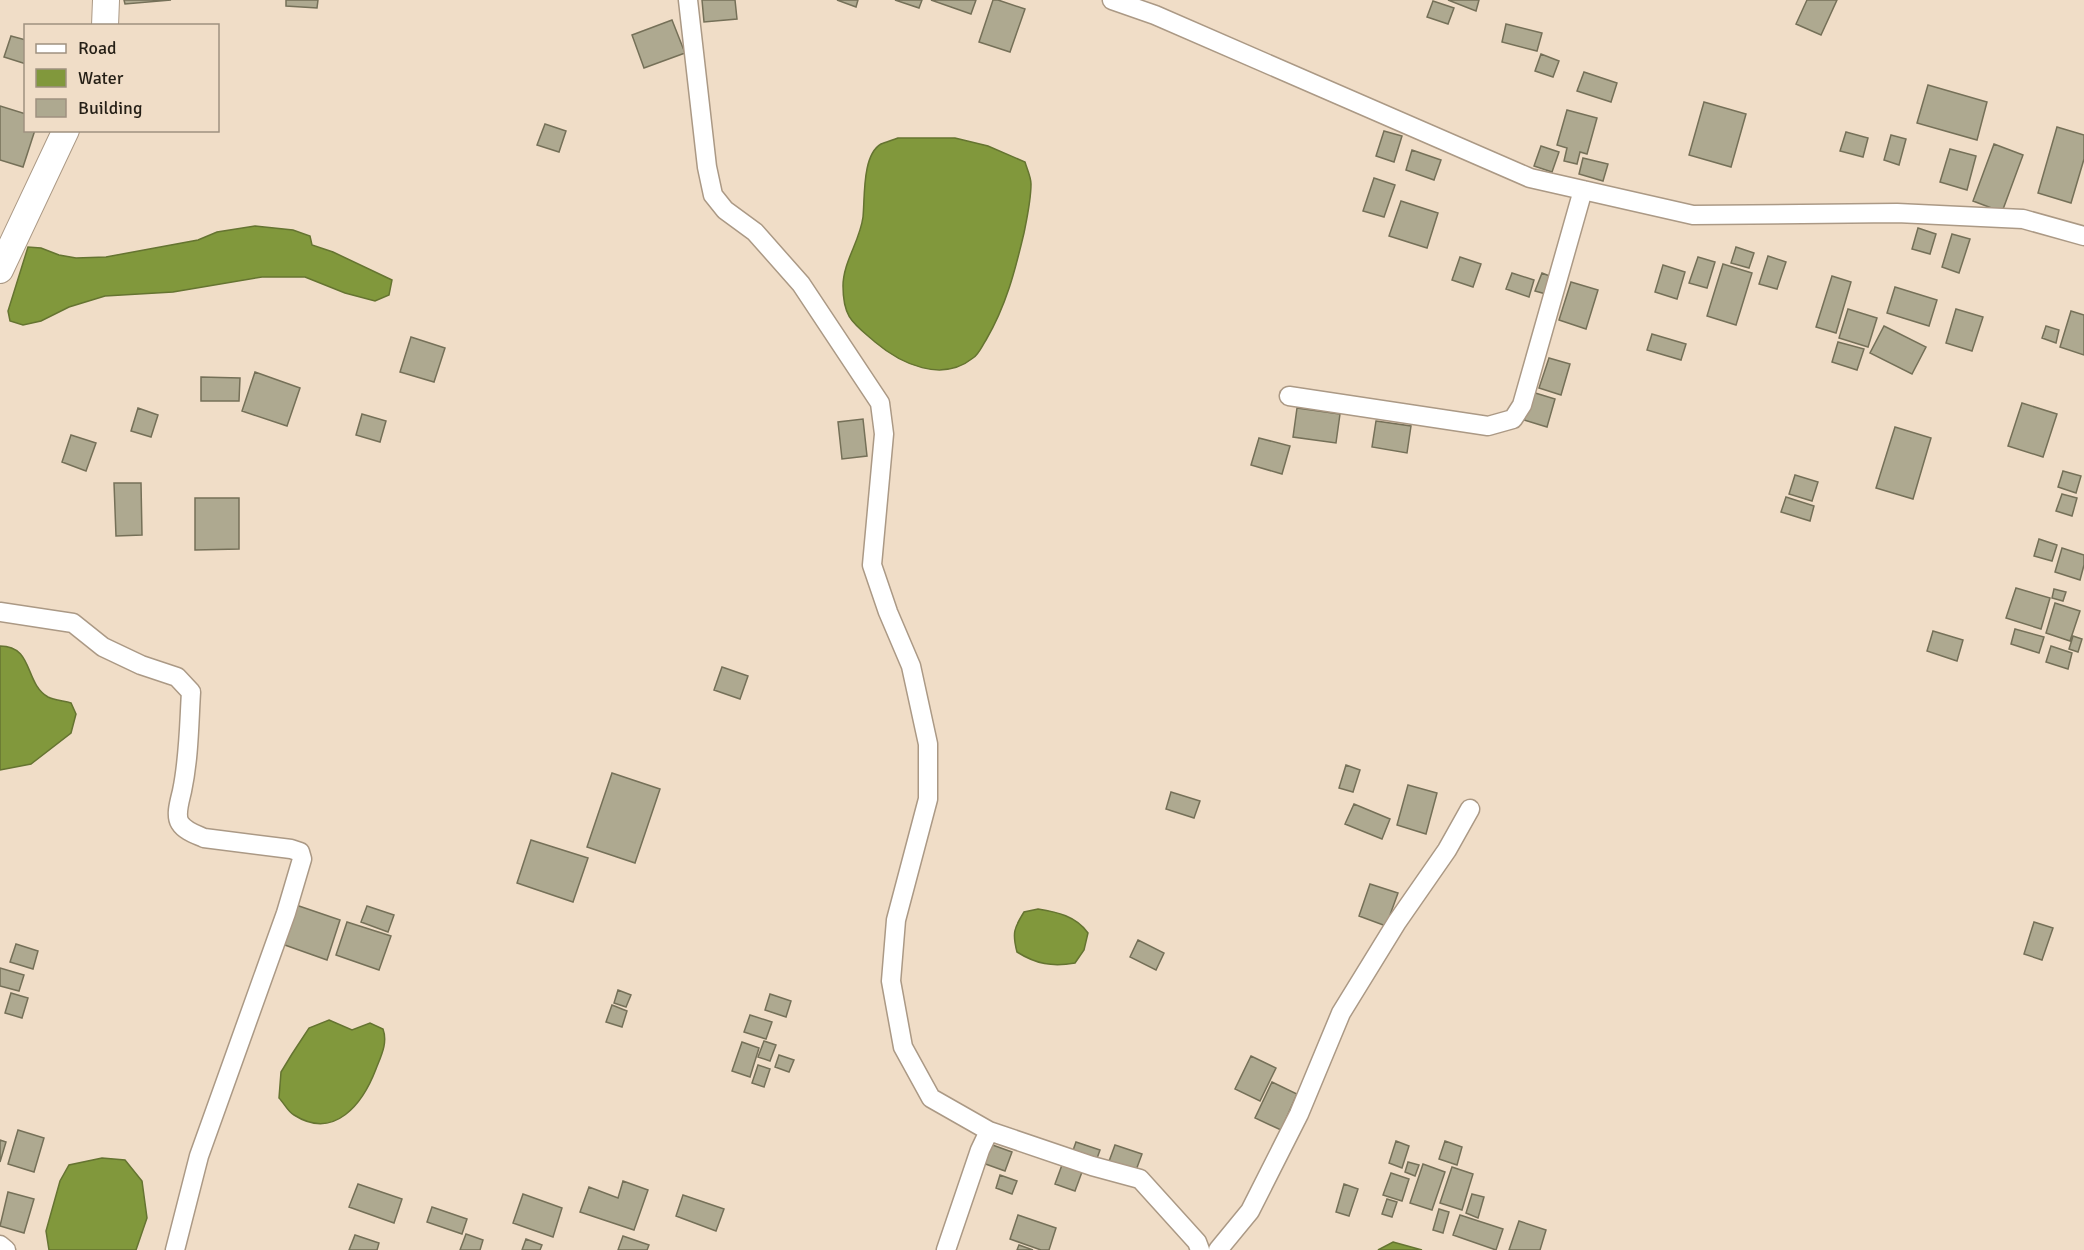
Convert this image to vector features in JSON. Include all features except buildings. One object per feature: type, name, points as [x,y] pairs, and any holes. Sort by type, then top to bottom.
[{"type":"main road","points":[[105,24],[106,0]]},
{"type":"main road","points":[[0,270],[65,132]]},
{"type":"street","points":[[688,0],[707,167],[713,195],[725,210],[755,232],[801,284],[880,403],[884,434],[872,565],[888,612],[911,666],[928,744],[928,799],[896,920],[891,981],[903,1047],[931,1098],[989,1131],[1092,1166],[1140,1179],[1197,1242],[1200,1250]]},
{"type":"street","points":[[1112,0],[1155,15],[1530,178],[1693,215],[1897,213],[2023,219],[2084,236]]},
{"type":"street","points":[[1289,396],[1488,426],[1513,419],[1522,405],[1583,190]]},
{"type":"street","points":[[0,612],[73,623],[103,647],[141,665],[177,677],[191,692],[186,773],[178,820],[182,826],[204,838],[291,849],[300,852],[302,859],[286,913],[199,1156],[175,1250]]},
{"type":"street","points":[[1218,1250],[1250,1211],[1299,1114],[1341,1013],[1470,809]]},
{"type":"street","points":[[946,1250],[980,1150],[989,1131]]},
{"type":"street","points":[[0,1245],[6,1250]]},
{"type":"water","points":[[898,138],[955,138],[988,146],[1025,162],[1030,179],[1029,209],[1024,233],[1013,275],[999,314],[977,354],[961,365],[948,369],[922,368],[885,350],[851,319],[843,297],[844,277],[863,217],[867,167],[870,157],[881,144]]},
{"type":"water","points":[[255,226],[293,230],[310,236],[312,245],[333,252],[392,280],[389,295],[375,301],[345,293],[305,277],[262,277],[173,292],[105,296],[69,307],[41,321],[23,325],[10,321],[8,311],[28,247],[41,248],[76,258],[106,257],[198,240],[217,232]]},
{"type":"water","points":[[0,646],[18,652],[24,658],[40,691],[50,698],[71,703],[76,714],[71,733],[31,764],[0,770]]},
{"type":"water","points":[[1038,909],[1059,913],[1072,919],[1088,933],[1084,950],[1075,963],[1044,964],[1017,952],[1014,935],[1018,922],[1024,912]]},
{"type":"water","points":[[329,1020],[352,1030],[370,1023],[383,1029],[384,1044],[370,1082],[355,1105],[335,1121],[322,1124],[309,1122],[292,1114],[279,1098],[281,1072],[309,1028]]},
{"type":"water","points":[[102,1158],[125,1160],[142,1181],[147,1218],[136,1250],[49,1250],[46,1231],[60,1181],[69,1165]]},
{"type":"water","points":[[1393,1242],[1422,1250],[1378,1250]]}]
